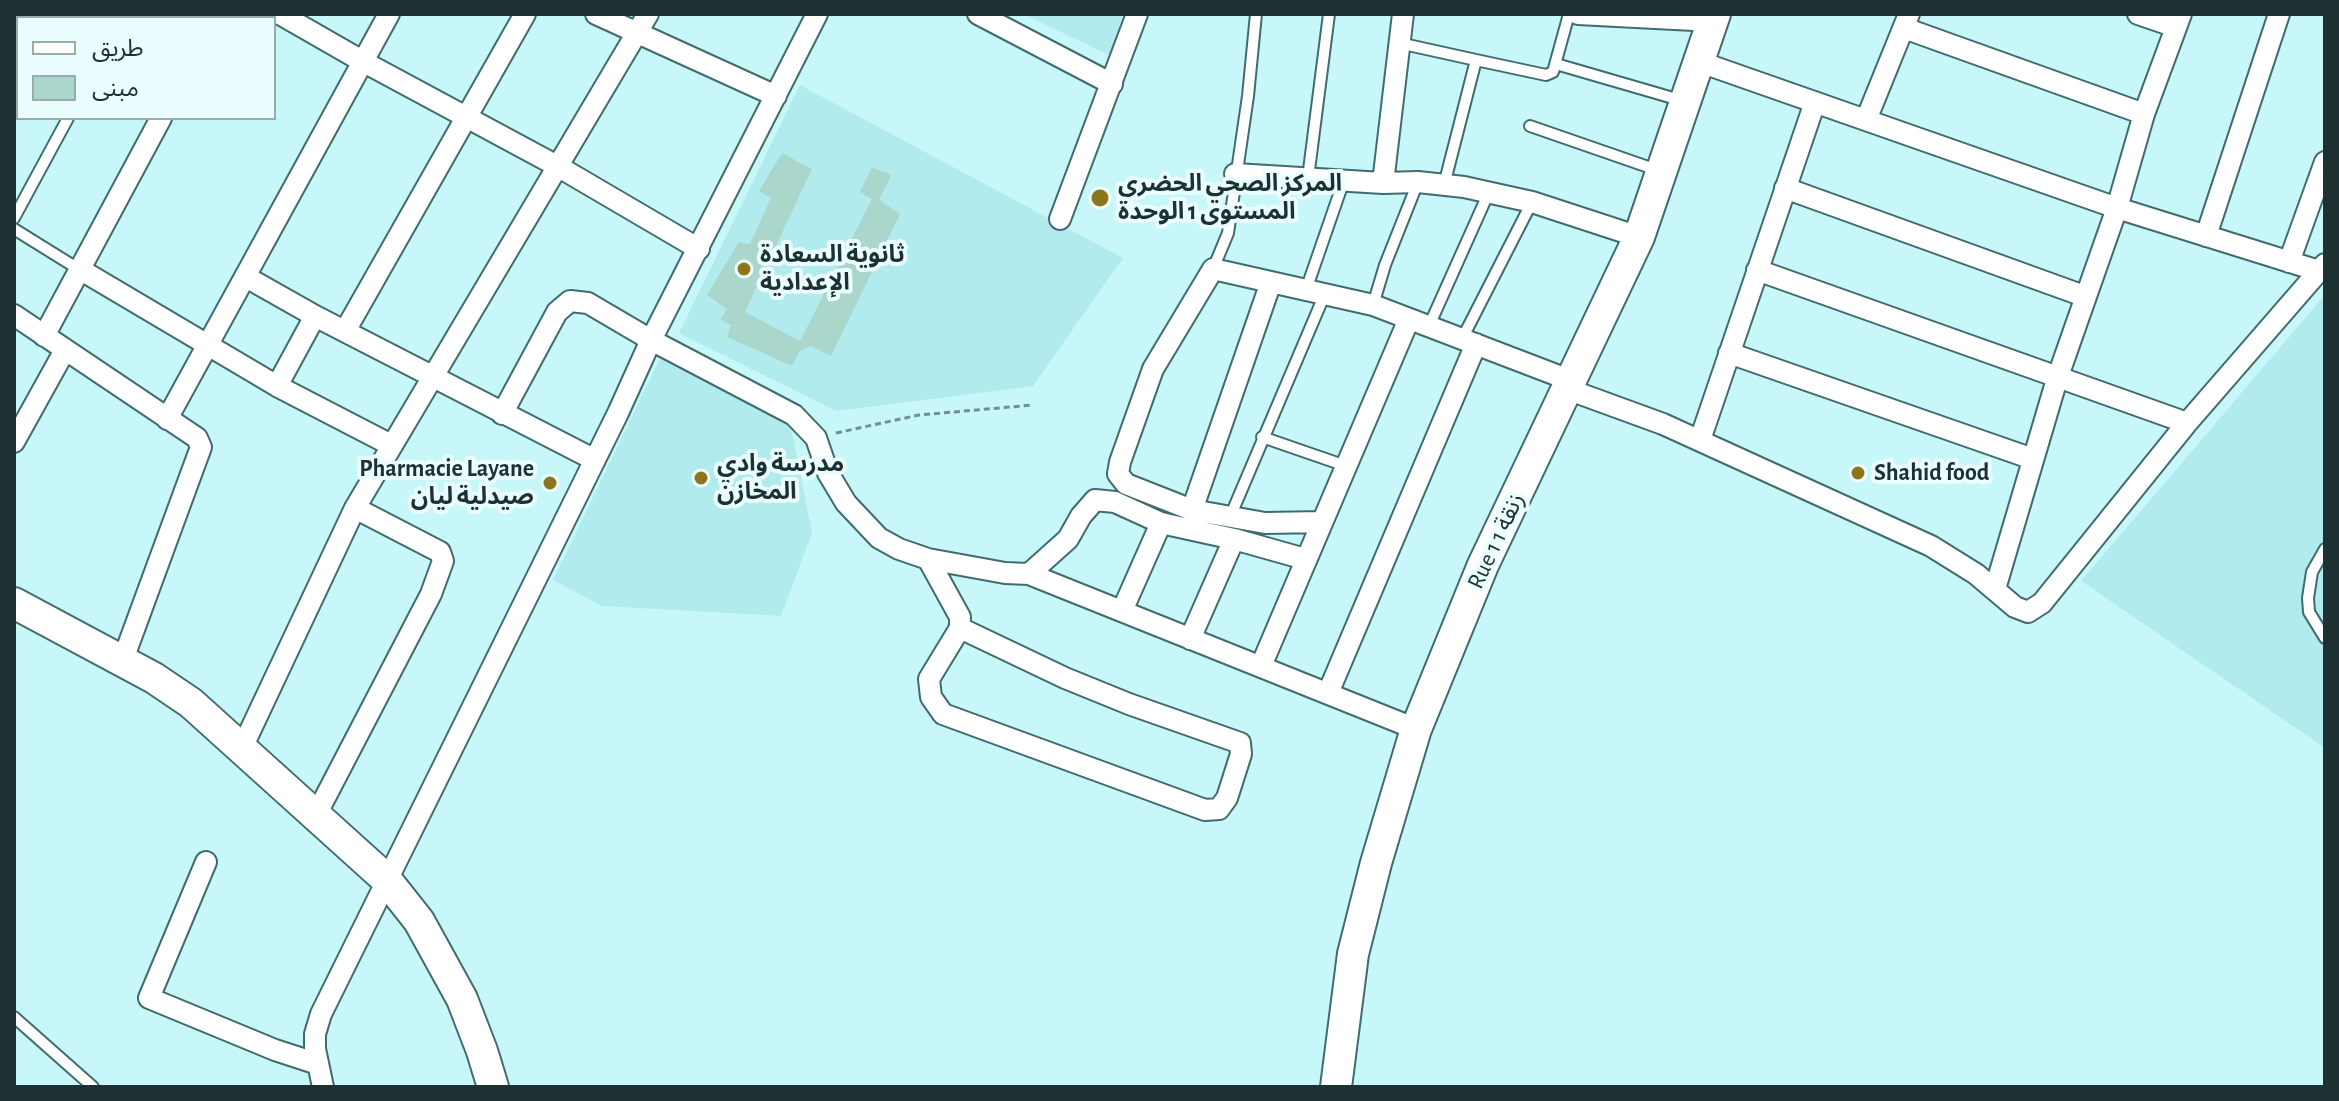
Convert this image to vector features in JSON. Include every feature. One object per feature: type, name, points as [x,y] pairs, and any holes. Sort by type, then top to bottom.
[{"type":"street","points":[[280,14],[559,167],[699,249]]},
{"type":"street","points":[[167,419],[389,14]]},
{"type":"street","points":[[596,14],[776,96]]},
{"type":"street","points":[[242,748],[355,508],[648,14]]},
{"type":"street","points":[[323,1087],[315,1034],[321,1014],[385,878],[595,460],[651,340],[817,14]]},
{"type":"street","points":[[978,14],[1112,84]]},
{"type":"street","points":[[1060,219],[1137,14]]},
{"type":"street","points":[[1383,183],[1403,14]]},
{"type":"street","points":[[1578,14],[1713,16]]},
{"type":"street","points":[[1995,589],[2057,379],[2178,20],[2138,14]]},
{"type":"street","points":[[2206,236],[2279,14]]},
{"type":"street","points":[[345,331],[523,15]]},
{"type":"street","name":"Rue 1 زنقة 1","points":[[1336,1087],[1353,954],[1416,729],[1483,565],[1639,237],[1687,102],[1713,16]]},
{"type":"street","points":[[1866,120],[1906,21],[2144,114]]},
{"type":"street","points":[[1700,62],[2117,208],[2289,262],[2322,268]]},
{"type":"street","points":[[1700,440],[1815,102]]},
{"type":"street","points":[[44,336],[160,120]]},
{"type":"street","points":[[2289,262],[2325,162]]},
{"type":"street","points":[[1235,174],[1383,183],[1418,182],[1489,192],[1532,202],[1639,237]]},
{"type":"street","points":[[1785,188],[2084,296]]},
{"type":"street","points":[[1322,522],[1265,523],[1192,510],[1126,484],[1118,474],[1153,369],[1213,269],[1373,305],[1469,342],[1700,440],[1931,546],[1976,574],[2021,611],[2035,609],[2042,603],[2187,423],[2322,268]]},
{"type":"street","points":[[81,270],[206,346],[391,445]]},
{"type":"street","points":[[1757,270],[2187,423]]},
{"type":"street","points":[[246,277],[433,378],[595,460]]},
{"type":"street","points":[[1192,510],[1271,282]]},
{"type":"street","points":[[502,414],[557,312],[570,301],[588,303],[651,340],[794,415],[816,438],[828,473],[846,503],[879,538],[899,549],[928,559],[1005,573],[1029,574],[1416,729]]},
{"type":"street","points":[[14,315],[197,438],[201,447],[122,662]]},
{"type":"street","points":[[277,386],[315,316]]},
{"type":"street","points":[[1261,666],[1409,319]]},
{"type":"street","points":[[1328,693],[1469,342]]},
{"type":"street","points":[[14,442],[65,350]]},
{"type":"street","points":[[1729,353],[2033,459]]},
{"type":"street","points":[[1029,574],[1068,539],[1081,516],[1095,500],[1115,502],[1161,523],[1305,559]]},
{"type":"street","points":[[316,815],[431,594],[443,561],[440,552],[355,508]]},
{"type":"street","points":[[1122,611],[1161,523]]},
{"type":"street","points":[[1190,639],[1234,539]]},
{"type":"street","points":[[928,559],[960,617],[960,628],[929,679],[931,697],[943,714],[1205,810],[1219,809],[1227,798],[1241,754],[1240,743],[1065,678],[960,628]]},
{"type":"street","points":[[14,603],[154,678],[191,703],[385,878],[419,921],[462,999],[493,1087]]},
{"type":"street","points":[[206,862],[149,998],[275,1050],[318,1064]]},
{"type":"lane","points":[[1213,269],[1228,233],[1248,96],[1256,14]]},
{"type":"lane","points":[[1308,178],[1329,14]]},
{"type":"lane","points":[[1399,43],[1546,75],[1553,72],[1569,14]]},
{"type":"lane","points":[[1444,185],[1476,60]]},
{"type":"lane","points":[[1556,64],[1687,102]]},
{"type":"lane","points":[[14,218],[67,120]]},
{"type":"lane","points":[[1530,126],[1663,172]]},
{"type":"lane","points":[[1230,517],[1315,293],[1344,180]]},
{"type":"lane","points":[[1373,305],[1385,265],[1418,182]]},
{"type":"lane","points":[[1429,326],[1489,192]]},
{"type":"lane","points":[[1469,342],[1532,202]]},
{"type":"lane","points":[[14,229],[81,270]]},
{"type":"lane","points":[[1262,437],[1346,466]]},
{"type":"lane","points":[[2325,549],[2312,572],[2308,598],[2309,612],[2325,638]]},
{"type":"lane","points":[[14,1017],[93,1087]]},
{"type":"path","points":[[816,438],[919,415],[1033,405]]},
{"type":"shaded area","points":[[1023,14],[1123,14],[1109,55]]},
{"type":"shaded area","points":[[800,85],[1123,258],[1033,386],[836,411],[679,333]]},
{"type":"shaded area","points":[[2325,295],[2325,748],[2081,581]]},
{"type":"shaded area","name":"مدرسة وادي المخازن","points":[[660,358],[790,422],[812,533],[781,616],[602,606],[553,580]]},
{"type":"building","name":"ثانوية السعادة الإعدادية","points":[[782,153],[812,169],[745,312],[800,341],[872,199],[860,192],[872,167],[891,175],[879,200],[900,214],[831,356],[811,346],[799,352],[792,366],[727,337],[731,325],[720,320],[727,309],[707,295],[739,242],[750,244],[771,198],[759,191]]},
{"type":"place","name":"المركز الصحي الحضري المستوى 1 الوحدة","points":[[1100,198]]},
{"type":"place","name":"ثانوية السعادة الإعدادية","points":[[744,269]]},
{"type":"place","name":"Shahid food","points":[[1858,473]]},
{"type":"place","name":"مدرسة وادي المخازن","points":[[701,478]]},
{"type":"place","name":"Pharmacie Layane صيدلية ليان","points":[[550,483]]}]
